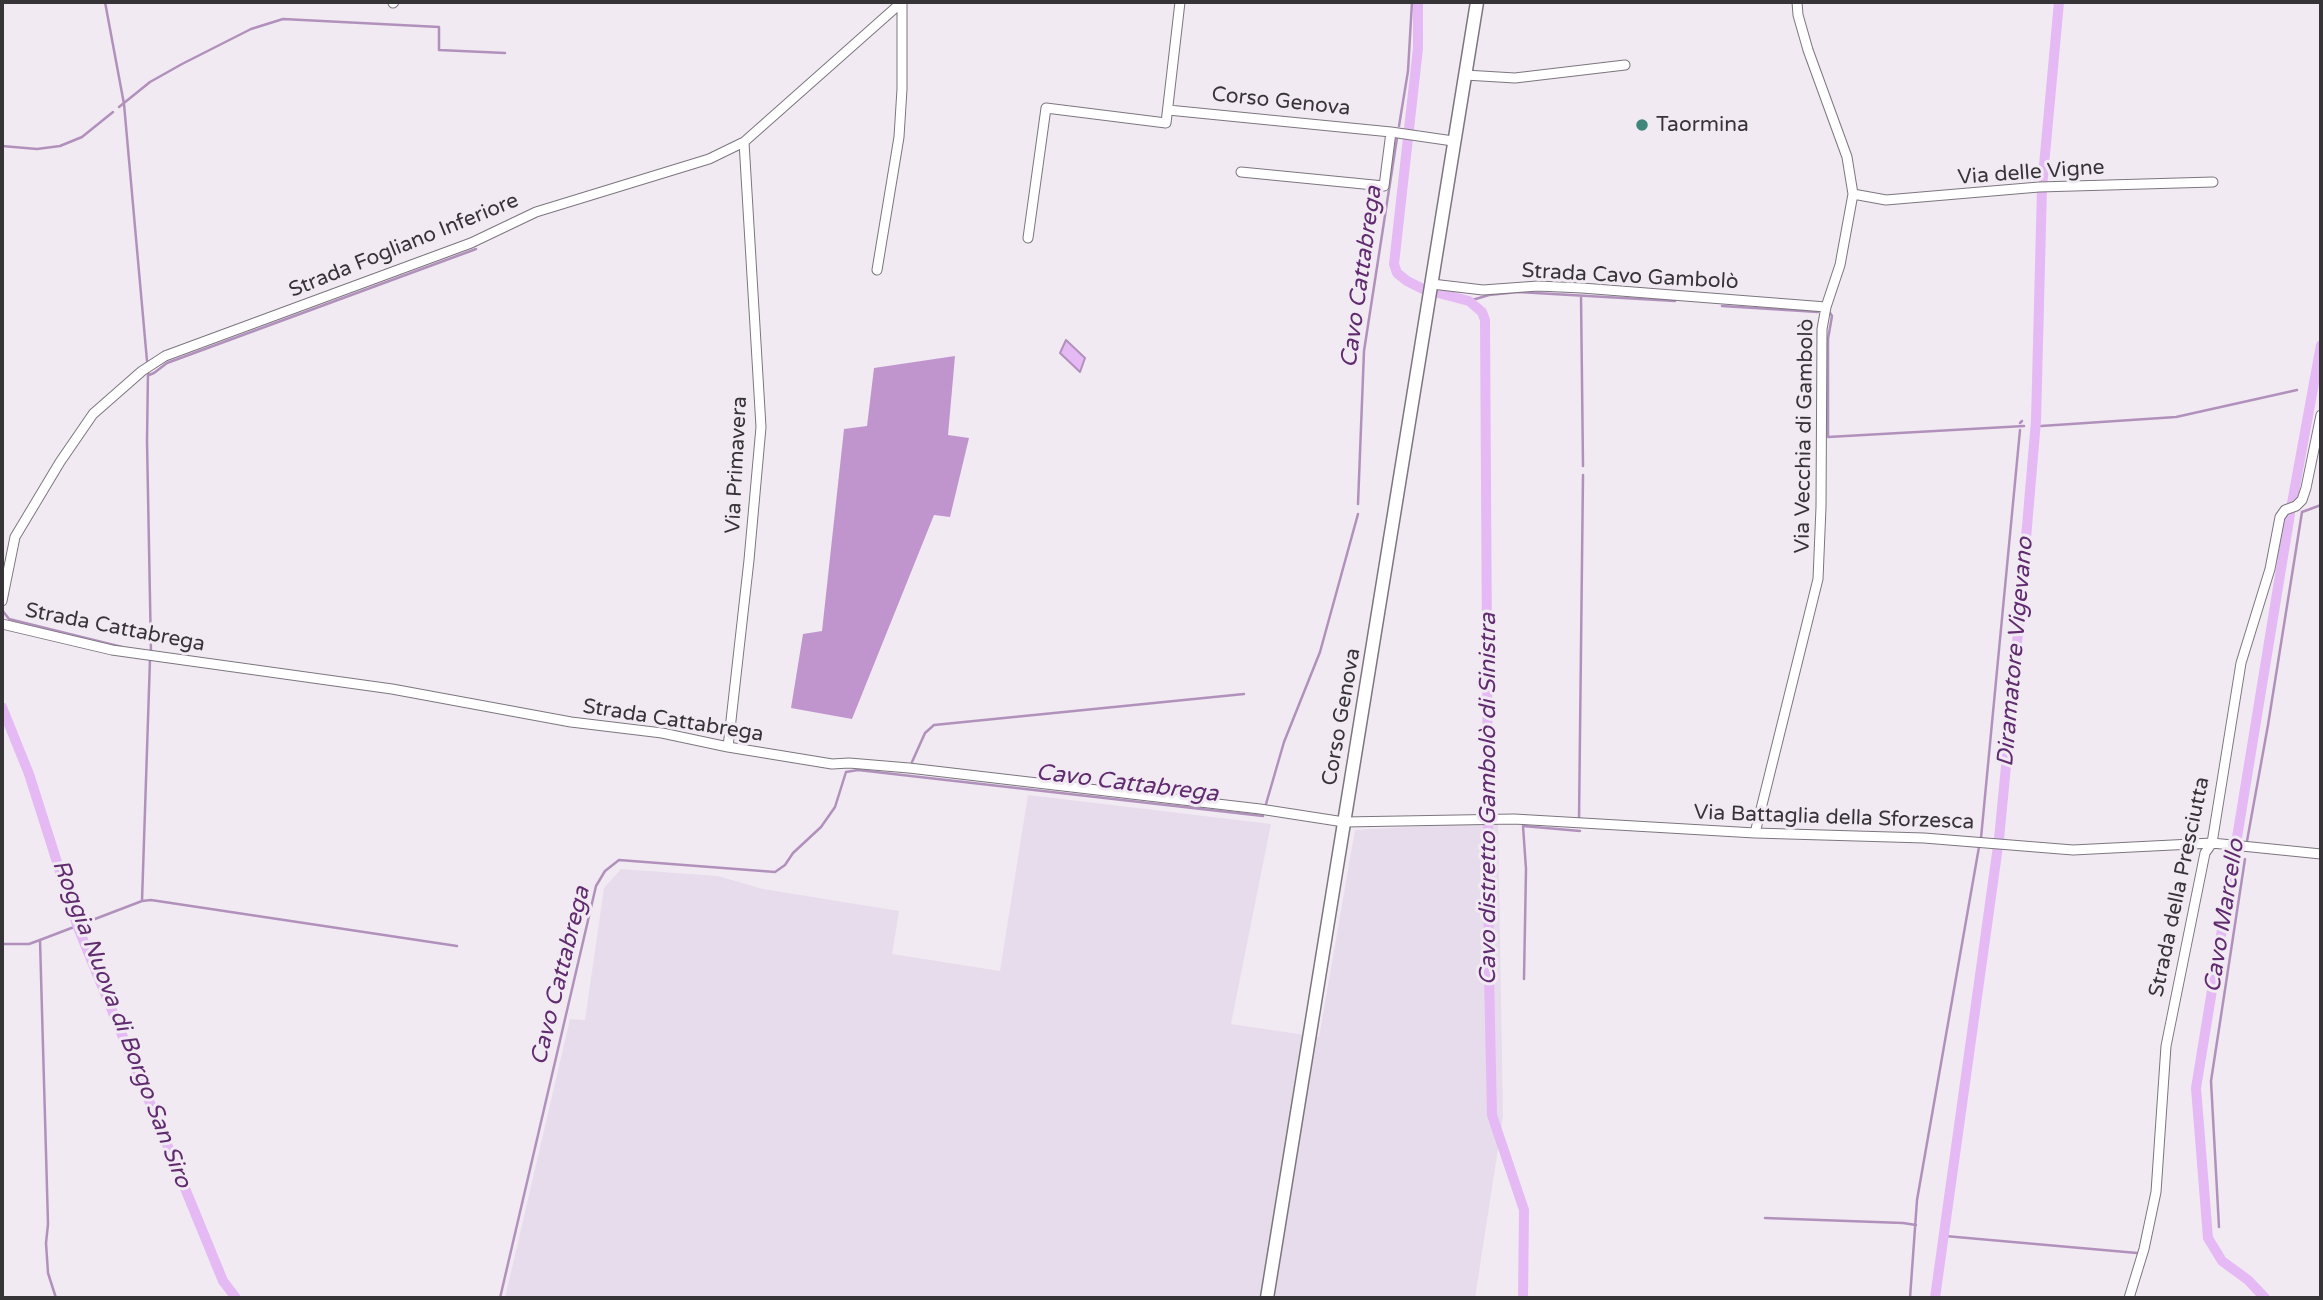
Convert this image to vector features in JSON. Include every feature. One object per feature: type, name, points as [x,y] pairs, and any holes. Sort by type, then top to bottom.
[{"type":"main road","name":"Corso Genova","points":[[1267,1298],[1477,2]]},
{"type":"street","name":"Strada Fogliano Inferiore","points":[[2,601],[15,537],[60,462],[93,414],[131,379],[165,356],[471,243],[536,212],[709,159],[744,142],[902,2]]},
{"type":"street","name":"Strada Fogliano Inferiore","points":[[877,270],[899,137],[902,2]]},
{"type":"street","points":[[1028,238],[1046,108],[1166,123],[1180,2]]},
{"type":"street","name":"Via Vecchia di Gambolò","points":[[1755,833],[1818,579],[1821,346],[1826,307],[1840,265],[1853,194],[1847,157],[1808,50],[1797,2]]},
{"type":"street","points":[[1465,75],[1514,78],[1625,65]]},
{"type":"street","name":"Corso Genova","points":[[1168,110],[1391,132],[1453,141]]},
{"type":"street","points":[[1241,172],[1384,186],[1391,132]]},
{"type":"street","name":"Via Primavera","points":[[728,747],[761,427],[744,142]]},
{"type":"street","name":"Via delle Vigne","points":[[1853,194],[1886,200],[2039,187],[2213,182]]},
{"type":"street","name":"Strada Cavo Gambolò","points":[[1431,289],[1483,290],[1538,286],[1582,288],[1826,307]]},
{"type":"street","name":"Strada della Presciutta","points":[[2129,1298],[2144,1250],[2156,1192],[2166,1046],[2205,853],[2212,843],[2241,663],[2270,569],[2280,517],[2285,510],[2296,506],[2302,500],[2306,488],[2321,415]]},
{"type":"street","name":"Strada Cattabrega","points":[[2,624],[112,650],[393,689],[571,722],[662,733],[832,764],[909,768],[1260,809],[1344,822]]},
{"type":"street","name":"Via Battaglia della Sforzesca","points":[[1344,822],[1489,818],[1755,833],[1924,838],[2073,850],[2212,843],[2321,854]]},
{"type":"shaded area","points":[[1066,340],[1085,358],[1080,372],[1060,353]]},
{"type":"shaded area","points":[[955,356],[948,435],[969,438],[950,517],[934,515],[852,719],[791,708],[803,634],[822,631],[844,429],[867,426],[874,368]]},
{"type":"shaded area","points":[[1028,795],[1271,824],[1231,1024],[1319,1037],[1355,830],[1498,822],[1503,1116],[1475,1298],[505,1298],[570,1019],[585,1020],[604,888],[621,869],[718,876],[763,889],[899,911],[892,954],[1000,971]]},
{"type":"waterway","points":[[105,2],[124,104],[147,361]]},
{"type":"waterway","name":"Cavo Cattabrega","points":[[1399,126],[1408,71],[1412,2]]},
{"type":"waterway","name":"Cavo distretto Gambolò di Sinistra","points":[[1418,2],[1418,48],[1394,264],[1397,273],[1423,289],[1469,301],[1482,312],[1485,320],[1492,1115],[1524,1210],[1523,1298]]},
{"type":"waterway","name":"Diramatore Vigevano","points":[[1935,1298],[1999,839],[2011,714],[2036,421],[2042,187],[2059,2]]},
{"type":"waterway","points":[[119,107],[150,82],[182,64],[251,29],[283,19],[439,27],[439,50],[505,53]]},
{"type":"waterway","points":[[2,146],[37,149],[60,146],[82,137],[113,112]]},
{"type":"waterway","name":"Cavo Cattabrega","points":[[1358,504],[1364,351],[1397,138]]},
{"type":"waterway","points":[[149,375],[167,363],[476,249]]},
{"type":"waterway","name":"Cavo distretto Gambolò di Sinistra","points":[[1469,301],[1489,295],[1518,292],[1675,301]]},
{"type":"waterway","name":"Cavo distretto Gambolò di Sinistra","points":[[1581,296],[1583,466]]},
{"type":"waterway","name":"Cavo distretto Gambolò di Sinistra","points":[[1722,306],[1818,312]]},
{"type":"waterway","name":"Cavo distretto Gambolò di Sinistra","points":[[1830,313],[1828,437],[2024,426]]},
{"type":"waterway","name":"Cavo Marcello","points":[[2292,503],[2321,345]]},
{"type":"waterway","points":[[148,371],[149,652]]},
{"type":"waterway","name":"Cavo distretto Gambolò di Sinistra","points":[[2041,426],[2176,417],[2297,390]]},
{"type":"waterway","name":"Cavo distretto Gambolò di Sinistra","points":[[1981,838],[2020,430]]},
{"type":"waterway","points":[[1579,820],[1583,475]]},
{"type":"waterway","points":[[2247,841],[2302,512],[2321,505]]},
{"type":"waterway","name":"Cavo Cattabrega","points":[[1266,804],[1284,742],[1320,652],[1358,514]]},
{"type":"waterway","name":"Cavo Marcello","points":[[2265,1298],[2248,1280],[2222,1261],[2208,1238],[2196,1088],[2290,514]]},
{"type":"waterway","points":[[2,610],[9,619],[122,647]]},
{"type":"waterway","points":[[142,901],[150,659]]},
{"type":"waterway","points":[[912,762],[925,733],[934,725],[1244,694]]},
{"type":"waterway","name":"Roggia Nuova di Borgo San Siro","points":[[2,707],[29,774],[77,925],[223,1281],[236,1298]]},
{"type":"waterway","name":"Cavo Cattabrega","points":[[500,1298],[596,886],[605,871],[619,860],[775,872],[821,827],[835,807],[846,772],[858,770],[1263,816]]},
{"type":"waterway","points":[[1524,979],[1526,869],[1523,826],[1580,831]]},
{"type":"waterway","name":"Cavo distretto Gambolò di Sinistra","points":[[1910,1298],[1917,1200],[1979,847]]},
{"type":"waterway","points":[[2219,1227],[2211,1081],[2245,859]]},
{"type":"waterway","points":[[2,944],[29,944],[142,901],[151,900],[457,946]]},
{"type":"waterway","points":[[40,940],[48,1224],[46,1243],[48,1273],[56,1298]]},
{"type":"waterway","points":[[1765,1218],[1916,1225]]},
{"type":"waterway","points":[[1945,1236],[2137,1253]]},
{"type":"place","name":"Taormina","points":[[1642,125]]}]
